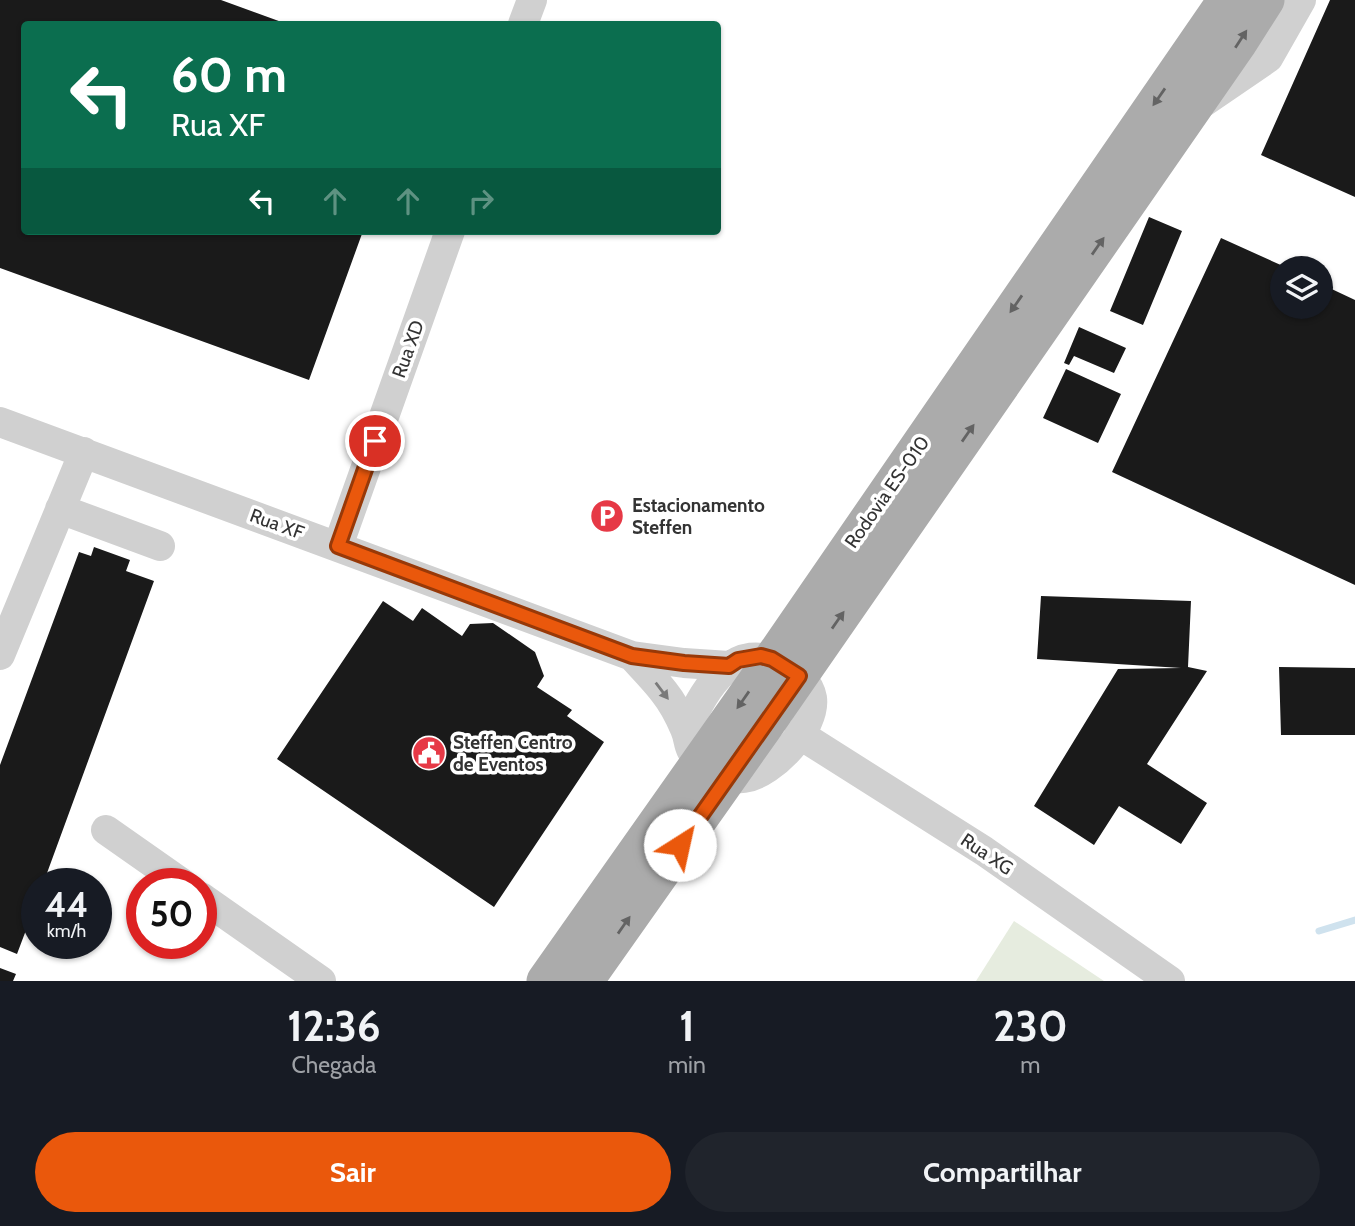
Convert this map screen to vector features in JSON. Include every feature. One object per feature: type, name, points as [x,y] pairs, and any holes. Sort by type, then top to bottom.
[{"type":"main road","name":"Rodovia ES-010","points":[[786,667],[1226,0]]},
{"type":"main road","name":"Rodovia ES-010","points":[[545,981],[705,756],[786,667],[1192,110],[1266,0]]},
{"type":"main road","name":"Rodovia ES-010","points":[[585,981],[705,756]]},
{"type":"street","points":[[524,21],[532,0]]},
{"type":"street","points":[[1192,110],[1268,58],[1301,0]]},
{"type":"street","name":"Rua XD","points":[[338,546],[449,235]]},
{"type":"street","name":"Rua XF","points":[[0,422],[632,656],[729,666],[749,657],[786,667]]},
{"type":"street","points":[[0,655],[84,453]]},
{"type":"street","points":[[60,509],[160,546]]},
{"type":"street","name":"Rua XF","points":[[632,656],[665,692],[705,756]]},
{"type":"street","points":[[729,666],[720,674],[692,717],[705,756],[743,778],[761,773],[776,763],[808,722],[812,696],[786,667]]},
{"type":"street","name":"Rua XG","points":[[799,734],[984,851],[1170,981]]},
{"type":"street","points":[[106,830],[160,868]]},
{"type":"street","points":[[217,908],[321,981]]},
{"type":"shaded area","points":[[1014,921],[1104,981],[976,981]]},
{"type":"building","points":[[0,0],[221,0],[279,21],[21,21],[21,235],[362,235],[309,380],[0,268]]},
{"type":"building","points":[[1330,0],[1355,0],[1355,197],[1261,155]]},
{"type":"building","points":[[1149,217],[1182,231],[1143,325],[1110,311]]},
{"type":"building","points":[[1221,238],[1270,260],[1270,319],[1333,319],[1333,290],[1355,300],[1355,585],[1112,472]]},
{"type":"building","points":[[1079,327],[1126,348],[1114,373],[1074,356],[1069,365],[1064,363]]},
{"type":"building","points":[[1066,369],[1121,394],[1098,443],[1043,418]]},
{"type":"building","points":[[94,547],[130,560],[126,571],[154,581],[49,868],[21,868],[21,943],[17,954],[0,947],[0,765],[79,552],[91,556]]},
{"type":"building","points":[[1041,596],[1191,601],[1188,667],[1207,671],[1147,764],[1207,803],[1181,844],[1119,806],[1094,845],[1034,806],[1118,669],[1181,668],[1037,659]]},
{"type":"building","points":[[383,601],[413,621],[422,608],[462,636],[470,624],[493,623],[535,652],[544,676],[537,687],[572,710],[567,716],[604,742],[494,907],[277,759]]},
{"type":"building","points":[[1279,667],[1355,668],[1355,735],[1281,735]]},
{"type":"building","points":[[0,968],[16,974],[13,981],[0,981]]},
{"type":"waterway","points":[[1319,931],[1355,920]]},
{"type":"place","name":"Estacionamento Steffen","points":[[607,516]]},
{"type":"place","name":"Steffen Centro de Eventos","points":[[429,753]]},
{"type":"route","points":[[375,441],[338,546],[632,656],[729,666],[738,660],[761,656],[772,659],[799,676],[680,845]]}]
